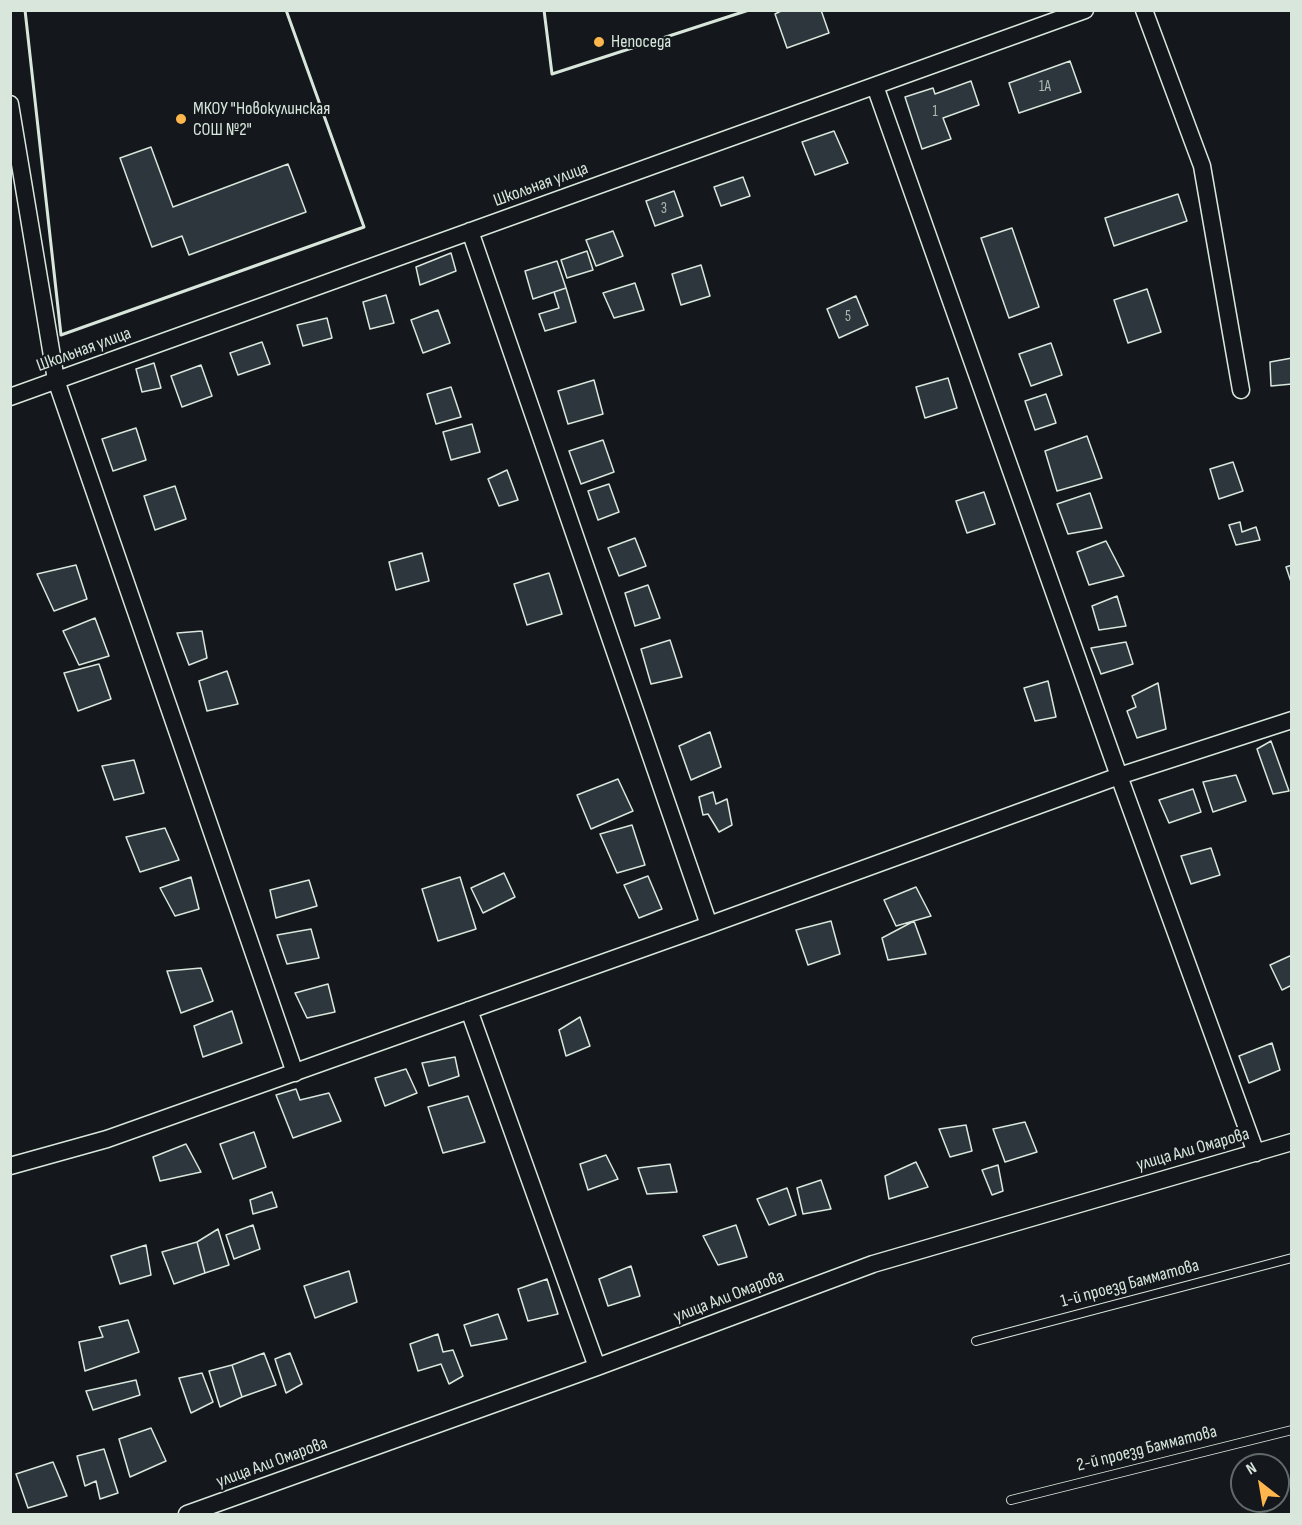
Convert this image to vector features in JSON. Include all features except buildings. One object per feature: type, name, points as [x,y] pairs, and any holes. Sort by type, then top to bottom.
[{"type":"street","name":"Школьная улица","points":[[10,397],[1084,10]]},
{"type":"street","points":[[1144,10],[1202,166],[1241,390]]},
{"type":"street","points":[[875,86],[1119,776],[1256,1153]]},
{"type":"street","points":[[10,104],[56,380],[295,1073]]},
{"type":"street","points":[[470,231],[709,925]]},
{"type":"street","points":[[10,1166],[107,1139],[709,925],[1119,776],[1292,720]]},
{"type":"street","points":[[469,1010],[597,1367]]},
{"type":"street","name":"улица Али Омарова","points":[[188,1515],[873,1264],[1292,1142]]},
{"type":"lane","name":"1-й проезд Бамматова","points":[[976,1341],[1292,1258]]},
{"type":"lane","name":"2-й проезд Бамматова","points":[[1011,1500],[1292,1431]]},
{"type":"wall","points":[[25,10],[61,335],[364,227],[286,10]]},
{"type":"wall","points":[[544,10],[552,74],[749,10]]},
{"type":"place","name":"Непоседа","points":[[599,42]]},
{"type":"place","name":"МКОУ \"Новокулинская СОШ №2\"","points":[[181,119]]}]
